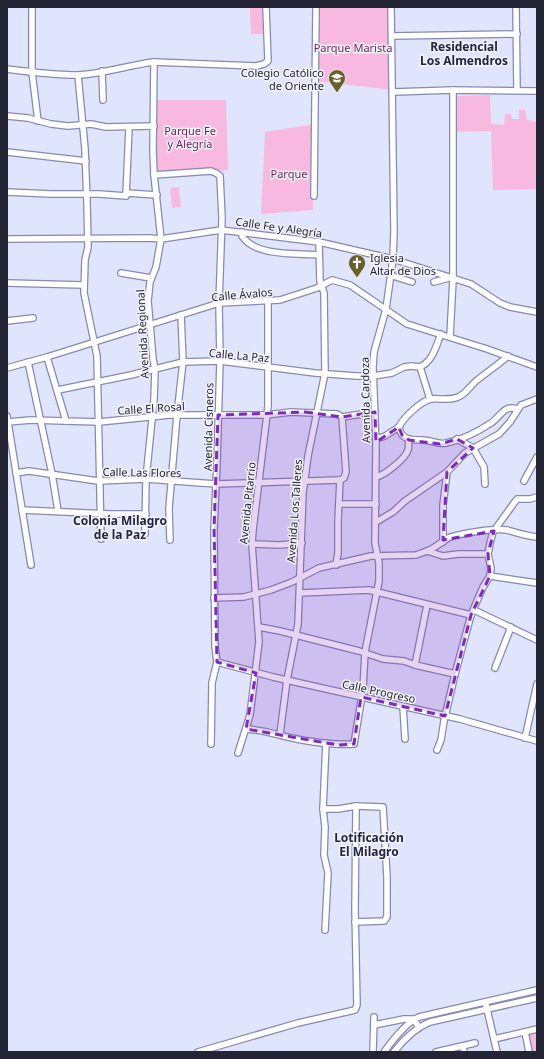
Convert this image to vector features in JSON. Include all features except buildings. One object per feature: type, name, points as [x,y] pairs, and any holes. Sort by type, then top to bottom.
[{"type":"street","points":[[32,7],[32,72],[38,121]]},
{"type":"street","points":[[7,69],[78,75],[154,62],[256,66],[264,64],[268,61],[266,7]]},
{"type":"street","points":[[314,196],[316,7]]},
{"type":"street","name":"Avenida Cardoza","points":[[326,743],[338,745],[354,744],[358,730],[365,652],[379,581],[378,556],[375,543],[376,439],[373,376],[374,352],[386,309],[393,259],[393,92],[391,7]]},
{"type":"street","points":[[516,7],[517,90]]},
{"type":"street","points":[[392,36],[516,34]]},
{"type":"street","name":"Avenida Regional","points":[[145,534],[146,479],[154,399],[155,370],[148,301],[150,282],[156,267],[161,239],[154,175],[154,62]]},
{"type":"street","points":[[102,71],[103,100]]},
{"type":"street","points":[[78,75],[86,160],[87,194],[88,247],[85,260],[84,293],[94,343],[98,382],[98,481],[101,539]]},
{"type":"street","points":[[450,337],[453,90]]},
{"type":"street","points":[[393,92],[453,90],[537,91]]},
{"type":"street","points":[[7,116],[28,118],[51,124],[91,124],[106,127],[154,126]]},
{"type":"street","points":[[126,194],[130,127]]},
{"type":"street","points":[[7,152],[86,160]]},
{"type":"street","name":"Avenida Cisneros","points":[[154,175],[211,171],[220,176],[222,230],[219,304],[220,361],[214,529],[215,647],[217,662],[212,683],[211,744]]},
{"type":"street","points":[[7,192],[157,195]]},
{"type":"street","name":"Calle Fe y Alegría","points":[[7,239],[161,239],[222,230],[319,242],[393,259],[471,284],[500,303],[510,307],[537,312]]},
{"type":"street","points":[[242,232],[242,236],[246,242],[261,249],[282,253],[319,254]]},
{"type":"street","name":"Avenida Los Talleres","points":[[280,734],[287,680],[298,624],[305,482],[308,456],[325,373],[324,293],[322,285],[319,242]]},
{"type":"street","points":[[121,273],[152,278]]},
{"type":"street","points":[[390,275],[412,282]]},
{"type":"street","points":[[434,282],[451,278]]},
{"type":"street","name":"Calle Ávalos","points":[[7,368],[94,343],[219,304],[280,300],[332,280],[350,285],[407,324],[508,356],[537,367]]},
{"type":"street","points":[[7,283],[84,285]]},
{"type":"street","name":"Avenida Pitarrio","points":[[238,753],[250,715],[259,642],[252,544],[268,406],[268,300]]},
{"type":"street","points":[[170,540],[169,508],[176,415],[183,362],[181,315]]},
{"type":"street","points":[[7,321],[33,318]]},
{"type":"street","points":[[430,399],[421,368],[432,356],[441,334]]},
{"type":"street","points":[[376,439],[385,436],[399,427],[402,420],[430,399],[442,400],[459,397],[475,382],[508,356]]},
{"type":"street","points":[[47,357],[66,421]]},
{"type":"street","name":"Calle La Paz","points":[[58,390],[155,370],[183,362],[220,361],[325,373],[373,376],[392,373],[404,367],[411,366],[421,368]]},
{"type":"street","points":[[28,362],[52,474],[58,512]]},
{"type":"street","points":[[376,522],[393,512],[405,501],[446,472],[465,453],[499,434],[510,422],[521,405],[537,399]]},
{"type":"street","points":[[399,427],[402,435],[409,440],[433,441],[440,444],[457,439],[491,424],[502,414],[505,409],[512,407],[518,409]]},
{"type":"street","name":"Calle El Rosal","points":[[8,419],[99,422],[176,415],[266,415],[291,412],[337,414],[342,417],[375,412]]},
{"type":"street","points":[[336,565],[338,553],[340,480],[344,478],[346,472],[342,417]]},
{"type":"street","points":[[8,419],[31,565]]},
{"type":"street","points":[[457,439],[473,448],[484,467],[485,484]]},
{"type":"street","points":[[376,477],[382,476],[403,458],[408,450],[409,440]]},
{"type":"street","points":[[524,481],[537,457]]},
{"type":"street","name":"Calle Las Flores","points":[[16,473],[29,472],[52,474],[98,481],[146,479],[216,484],[340,480]]},
{"type":"street","points":[[443,542],[443,505],[446,472]]},
{"type":"street","points":[[438,750],[455,674],[472,613],[483,587],[490,576],[491,568],[488,554],[494,531],[517,500],[537,497]]},
{"type":"street","points":[[339,504],[376,504]]},
{"type":"street","points":[[22,510],[100,514],[146,514]]},
{"type":"street","points":[[214,598],[244,597],[271,590],[319,568],[371,556],[416,555],[427,551],[448,538],[463,534],[505,530],[522,535],[537,537]]},
{"type":"street","points":[[252,544],[280,545],[302,543]]},
{"type":"street","points":[[427,551],[443,556],[458,554],[488,554]]},
{"type":"street","points":[[490,576],[537,583]]},
{"type":"street","points":[[300,593],[369,590],[428,605],[472,613],[511,627],[537,640]]},
{"type":"street","points":[[415,666],[428,605]]},
{"type":"street","points":[[259,627],[365,652],[382,659],[404,661],[415,666],[455,674]]},
{"type":"street","points":[[494,668],[511,627]]},
{"type":"street","name":"Calle Progreso","points":[[217,662],[287,680],[445,716],[537,741]]},
{"type":"street","points":[[525,738],[537,684]]},
{"type":"street","points":[[403,706],[405,740]]},
{"type":"street","points":[[246,729],[280,734],[301,740],[326,743],[323,809],[325,827],[324,855],[328,873],[325,930]]},
{"type":"street","points":[[323,809],[338,809],[356,806],[383,807],[386,917],[384,922],[355,922]]},
{"type":"street","points":[[198,1052],[298,1023],[355,1010],[357,1005],[355,922],[356,806]]},
{"type":"street","points":[[374,1024],[413,1019],[425,1014],[537,990]]},
{"type":"street","points":[[394,1052],[410,1034],[419,1027],[430,1022],[537,998]]},
{"type":"street","points":[[485,1001],[497,1052]]},
{"type":"street","points":[[373,1052],[374,1017]]},
{"type":"street","points":[[413,1019],[419,1027]]},
{"type":"street","points":[[384,1052],[413,1019]]},
{"type":"street","points":[[494,1039],[537,1029]]},
{"type":"street","points":[[526,1032],[529,1052]]},
{"type":"street","points":[[436,1052],[475,1043]]},
{"type":"street","points":[[463,1046],[464,1052]]},
{"type":"highlighted area","points":[[305,412],[342,417],[375,412],[376,442],[399,427],[402,435],[409,440],[440,444],[457,439],[473,448],[447,472],[443,540],[494,531],[488,554],[490,576],[471,615],[445,716],[361,697],[354,744],[338,745],[246,729],[256,673],[217,662],[214,529],[218,415]]},
{"type":"green space","points":[[250,7],[266,7],[267,34],[251,34]]},
{"type":"green space","name":"Parque Marista","points":[[316,7],[391,7],[393,90],[315,81]]},
{"type":"green space","points":[[490,95],[491,124],[504,125],[505,114],[511,114],[512,119],[519,119],[519,110],[525,110],[527,120],[537,122],[537,189],[493,190],[491,131],[455,132],[455,97]]},
{"type":"green space","name":"Parque Fe y Alegría","points":[[153,100],[226,100],[228,170],[154,175]]},
{"type":"green space","name":"Parque","points":[[314,124],[313,210],[261,214],[265,132]]},
{"type":"green space","points":[[179,187],[181,207],[172,208],[170,188]]},
{"type":"green space","points":[[537,1029],[537,1052],[529,1052],[525,1032]]},
{"type":"place","name":"Colegio Católico de Oriente","points":[[337,93]]},
{"type":"place","name":"Iglesia Altar de Dios","points":[[357,278]]},
{"type":"district","name":"Residencial Los Almendros","points":[[464,53]]},
{"type":"district","name":"Colonia Milagro de la Paz","points":[[120,527]]},
{"type":"district","name":"Lotificación El Milagro","points":[[369,844]]}]
